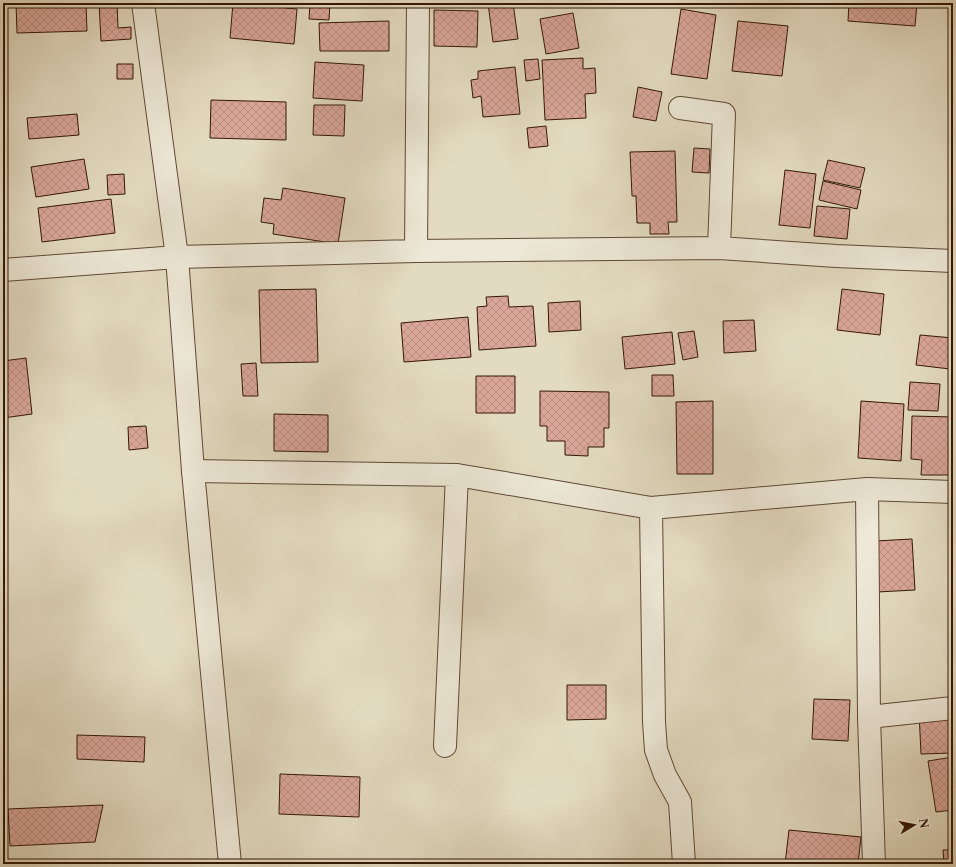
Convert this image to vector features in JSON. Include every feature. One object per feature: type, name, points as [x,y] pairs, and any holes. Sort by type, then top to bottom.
[{"type":"street","points":[[143,3],[177,257],[194,471],[230,864]]},
{"type":"street","points":[[416,251],[418,3]]},
{"type":"street","points":[[680,108],[724,114],[719,248]]},
{"type":"street","points":[[3,270],[177,257],[416,251],[719,248],[836,256],[953,261]]},
{"type":"street","points":[[194,471],[457,475],[651,508],[867,489],[953,492]]},
{"type":"street","points":[[445,746],[457,475]]},
{"type":"street","points":[[867,489],[869,717],[874,864]]},
{"type":"street","points":[[651,508],[654,722],[656,750],[665,775],[680,802],[684,864]]},
{"type":"street","points":[[869,717],[953,708]]},
{"type":"building","points":[[16,3],[86,3],[87,31],[17,33]]},
{"type":"building","points":[[99,3],[117,3],[118,28],[131,27],[131,39],[101,41]]},
{"type":"building","points":[[233,3],[297,9],[294,44],[230,38]]},
{"type":"building","points":[[310,3],[330,3],[329,20],[309,19]]},
{"type":"building","points":[[488,3],[513,3],[518,39],[493,42]]},
{"type":"building","points":[[849,3],[917,3],[915,26],[848,21]]},
{"type":"building","points":[[681,9],[716,15],[707,79],[671,74]]},
{"type":"building","points":[[434,10],[478,11],[477,47],[434,46]]},
{"type":"building","points":[[573,13],[579,48],[546,54],[540,19]]},
{"type":"building","points":[[389,21],[389,51],[320,51],[319,23]]},
{"type":"building","points":[[738,21],[788,26],[782,76],[732,71]]},
{"type":"building","points":[[583,58],[583,69],[595,68],[596,93],[585,94],[586,118],[545,120],[542,60]]},
{"type":"building","points":[[538,59],[540,79],[526,81],[524,60]]},
{"type":"building","points":[[315,62],[364,65],[362,101],[313,98]]},
{"type":"building","points":[[117,64],[133,64],[133,79],[117,79]]},
{"type":"building","points":[[515,67],[520,114],[483,117],[481,96],[473,98],[471,80],[478,79],[478,71]]},
{"type":"building","points":[[638,87],[662,92],[656,121],[633,117]]},
{"type":"building","points":[[211,100],[286,102],[286,140],[210,138]]},
{"type":"building","points":[[314,105],[345,105],[344,136],[313,135]]},
{"type":"building","points":[[77,114],[79,135],[29,139],[27,118]]},
{"type":"building","points":[[546,126],[548,146],[529,148],[527,128]]},
{"type":"building","points":[[694,148],[710,149],[709,173],[692,172]]},
{"type":"building","points":[[675,151],[677,222],[668,222],[669,234],[650,234],[650,223],[637,223],[636,196],[632,196],[630,152]]},
{"type":"building","points":[[84,159],[89,189],[36,197],[31,167]]},
{"type":"building","points":[[828,160],[865,168],[860,188],[823,180]]},
{"type":"building","points":[[785,170],[816,174],[810,228],[779,225]]},
{"type":"building","points":[[124,174],[125,194],[108,195],[107,175]]},
{"type":"building","points":[[823,181],[861,190],[857,209],[819,200]]},
{"type":"building","points":[[283,188],[345,198],[338,244],[273,234],[274,224],[261,222],[264,198],[281,200]]},
{"type":"building","points":[[111,199],[115,233],[42,242],[38,208]]},
{"type":"building","points":[[817,206],[850,209],[847,239],[814,236]]},
{"type":"building","points":[[316,289],[318,362],[261,363],[259,290]]},
{"type":"building","points":[[842,289],[884,294],[880,335],[837,330]]},
{"type":"building","points":[[508,296],[509,307],[533,306],[536,346],[479,350],[477,307],[487,306],[486,297]]},
{"type":"building","points":[[580,301],[581,330],[549,332],[548,303]]},
{"type":"building","points":[[468,317],[471,357],[404,362],[401,323]]},
{"type":"building","points":[[754,320],[756,351],[724,353],[723,321]]},
{"type":"building","points":[[694,331],[698,357],[683,360],[678,333]]},
{"type":"building","points":[[672,332],[675,364],[625,369],[622,337]]},
{"type":"building","points":[[920,335],[953,338],[950,369],[916,365]]},
{"type":"building","points":[[26,358],[32,414],[3,418],[3,361]]},
{"type":"building","points":[[256,363],[258,396],[243,396],[241,364]]},
{"type":"building","points":[[652,375],[673,375],[674,396],[652,396]]},
{"type":"building","points":[[476,376],[515,376],[515,413],[476,413]]},
{"type":"building","points":[[910,382],[940,384],[938,411],[908,410]]},
{"type":"building","points":[[540,391],[609,392],[609,428],[604,428],[604,447],[588,447],[588,456],[565,455],[565,441],[547,441],[547,426],[540,426]]},
{"type":"building","points":[[713,401],[713,474],[677,474],[676,402]]},
{"type":"building","points":[[861,401],[904,404],[901,461],[858,458]]},
{"type":"building","points":[[274,414],[328,415],[328,452],[274,451]]},
{"type":"building","points":[[912,416],[953,417],[953,475],[921,475],[922,460],[911,459]]},
{"type":"building","points":[[146,426],[148,448],[129,450],[128,427]]},
{"type":"building","points":[[912,539],[915,590],[877,592],[875,541]]},
{"type":"building","points":[[567,685],[606,685],[606,719],[567,720]]},
{"type":"building","points":[[814,699],[850,700],[848,741],[812,739]]},
{"type":"building","points":[[953,710],[953,753],[921,754],[919,712]]},
{"type":"building","points":[[77,735],[145,737],[144,762],[77,759]]},
{"type":"building","points":[[953,757],[953,810],[936,812],[928,761]]},
{"type":"building","points":[[280,774],[360,777],[359,817],[279,814]]},
{"type":"building","points":[[103,805],[95,842],[10,846],[8,809]]},
{"type":"building","points":[[789,830],[861,837],[858,864],[785,864]]},
{"type":"building","points":[[943,850],[953,850],[953,864],[944,864]]}]
